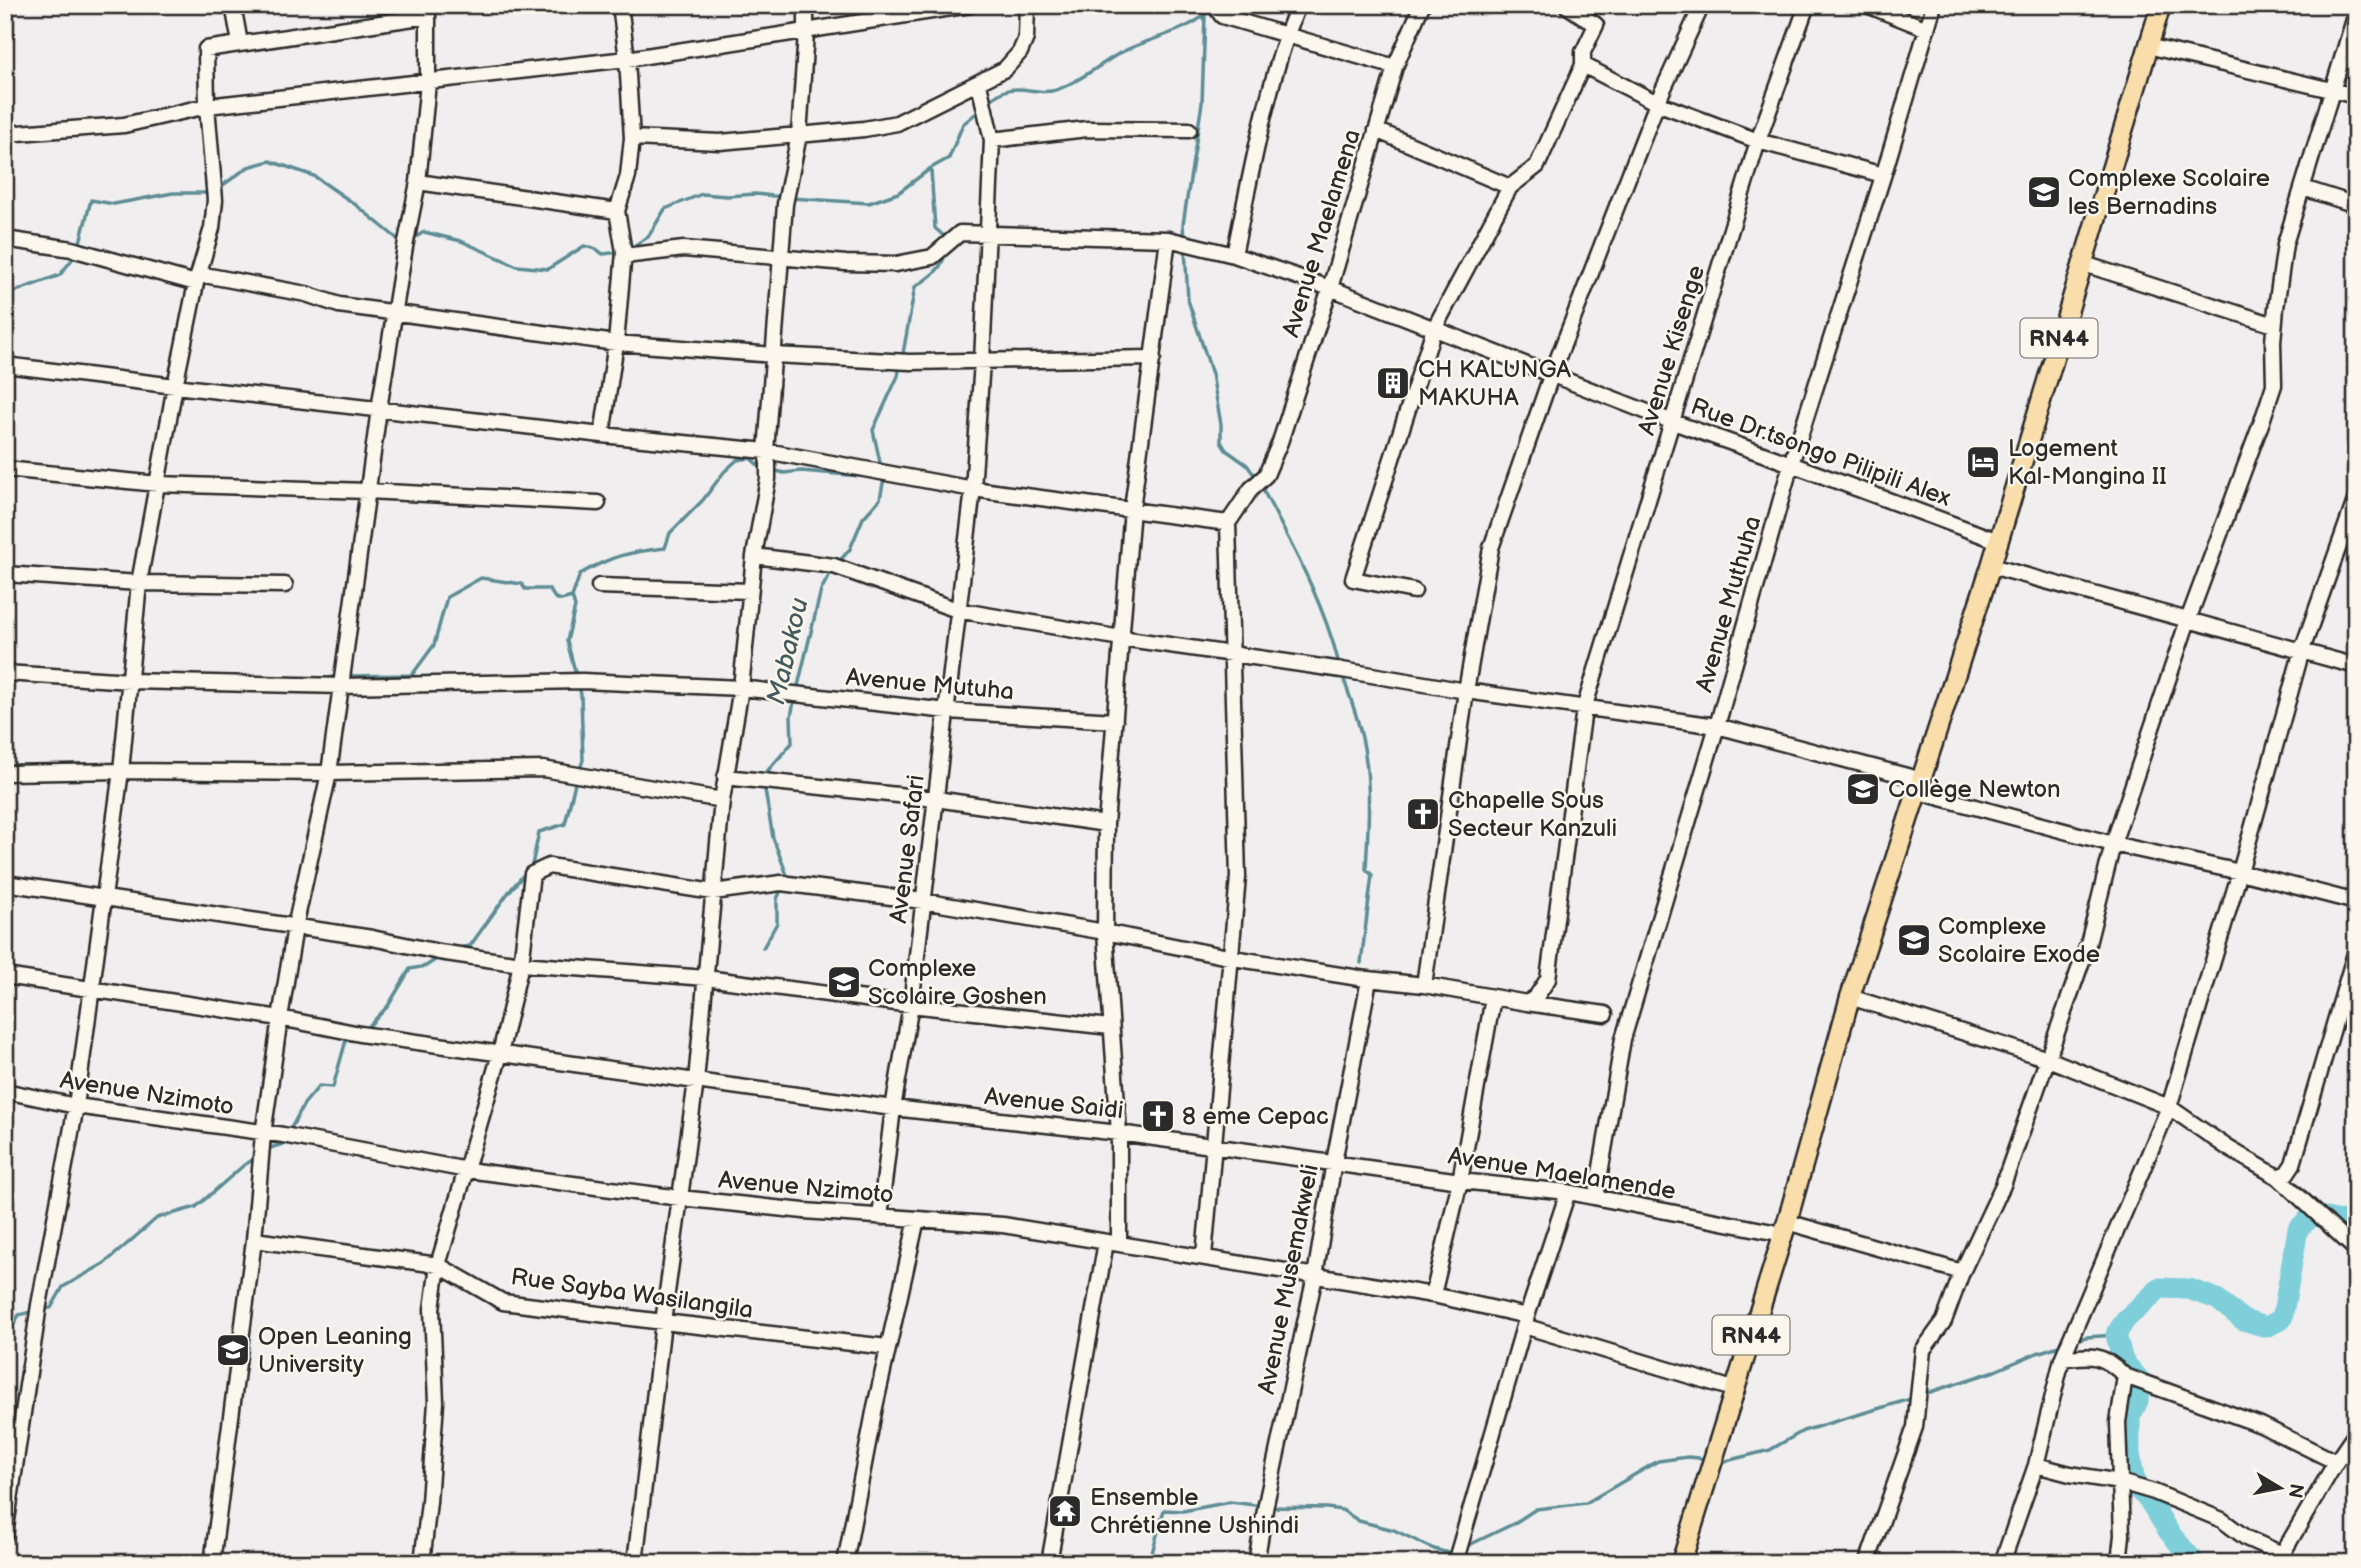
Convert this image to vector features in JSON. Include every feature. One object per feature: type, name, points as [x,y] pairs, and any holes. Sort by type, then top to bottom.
[{"type":"main road","name":"RN44","points":[[1681,1563],[1785,1228],[1850,997],[1991,566],[2161,5]]},
{"type":"street","points":[[233,5],[240,43]]},
{"type":"street","points":[[602,435],[624,256],[617,211],[628,176],[632,138],[620,5]]},
{"type":"street","points":[[635,1563],[663,1322],[696,1081],[722,800],[741,688],[754,556],[767,465],[780,258],[786,198],[799,135],[806,5]]},
{"type":"street","points":[[5,134],[124,125],[207,106],[627,60],[970,5]]},
{"type":"street","points":[[632,138],[720,142],[864,129],[897,122],[1005,69],[1020,52],[1026,38],[1027,5]]},
{"type":"street","points":[[1234,255],[1264,109],[1298,5]]},
{"type":"street","name":"Avenue Maelamena","points":[[1228,523],[1251,489],[1266,475],[1280,442],[1331,288],[1395,66],[1422,5]]},
{"type":"street","points":[[1414,591],[1353,579],[1434,329],[1510,187],[1537,166],[1583,65],[1583,52],[1596,25],[1566,5]]},
{"type":"street","points":[[1424,985],[1466,691],[1490,548],[1551,376],[1657,103],[1702,5]]},
{"type":"street","name":"Avenue Kisenge","points":[[1527,1003],[1536,997],[1548,979],[1584,709],[1758,141],[1807,5]]},
{"type":"street","points":[[1867,5],[1927,29]]},
{"type":"street","name":"Avenue Muthuha","points":[[1596,1197],[1623,1039],[1717,726],[1791,464],[1934,5]]},
{"type":"street","points":[[1216,9],[1222,16],[1395,66]]},
{"type":"street","points":[[5,1534],[38,1310],[76,1106],[121,771],[139,583],[174,386],[212,228],[214,193],[207,106],[206,49],[428,11],[428,83],[418,182],[379,409],[330,774],[295,927],[279,1017],[254,1240],[212,1563]]},
{"type":"street","points":[[1867,1563],[1915,1427],[1923,1350],[1944,1321],[1962,1272],[2003,1185],[2088,944],[2113,844],[2188,620],[2274,385],[2274,326],[2285,244],[2356,13]]},
{"type":"street","points":[[2148,46],[2356,96]]},
{"type":"street","points":[[1583,65],[1657,103],[1758,141],[1883,175]]},
{"type":"street","name":"Avenue Safari","points":[[880,1217],[893,1108],[911,1005],[972,489],[982,362],[992,140],[979,84]]},
{"type":"street","points":[[992,140],[1087,129],[1189,131]]},
{"type":"street","points":[[1376,130],[1510,187]]},
{"type":"street","points":[[418,182],[617,211]]},
{"type":"street","points":[[2303,188],[2356,205]]},
{"type":"street","name":"Rue Dr.tsongo Pilipili Alex","points":[[624,256],[684,249],[780,258],[896,264],[932,257],[960,233],[1178,241],[1234,255],[1331,288],[1551,376],[1998,541]]},
{"type":"street","points":[[5,239],[76,250],[198,278],[306,294],[339,305],[615,343],[895,362],[1153,358]]},
{"type":"street","points":[[1049,1563],[1113,1243],[1119,1133],[1105,932],[1106,824],[1132,509],[1153,358],[1178,241]]},
{"type":"street","points":[[2081,263],[2274,326]]},
{"type":"street","points":[[5,365],[602,435],[767,465],[882,472],[972,489],[1228,523],[1238,877],[1233,958],[1204,1256]]},
{"type":"street","points":[[5,469],[158,484],[598,503]]},
{"type":"street","points":[[2002,1563],[2036,1465],[2062,1359],[2169,1107],[2302,650],[2356,498]]},
{"type":"street","points":[[754,556],[834,566],[957,610],[1466,691],[1717,726],[2113,844],[2356,902]]},
{"type":"street","points":[[1991,566],[2356,666]]},
{"type":"street","points":[[5,574],[139,583],[285,584]]},
{"type":"street","points":[[599,586],[750,591]]},
{"type":"street","name":"Avenue Mutuha","points":[[5,673],[131,681],[342,686],[577,681],[741,688],[947,711],[1115,721]]},
{"type":"street","points":[[5,773],[121,771],[330,774],[543,769],[722,800]]},
{"type":"street","points":[[725,777],[936,799],[1106,824]]},
{"type":"street","points":[[422,1563],[436,1402],[432,1309],[438,1265],[500,1054],[521,964],[532,874],[549,866],[713,892],[784,884],[923,901],[1105,932],[1233,958],[1605,1014]]},
{"type":"street","points":[[5,883],[372,938],[445,953],[521,964],[706,978],[911,1005],[1110,1027]]},
{"type":"street","points":[[2278,1177],[2287,1173],[2293,1164],[2356,950]]},
{"type":"street","name":"Avenue Saidi","points":[[5,976],[279,1017],[360,1034],[500,1054],[893,1108],[1119,1133],[1334,1162]]},
{"type":"street","name":"Avenue Musemakweli","points":[[1256,1563],[1315,1276],[1369,980]]},
{"type":"street","points":[[1850,997],[2048,1059],[2169,1107],[2228,1148],[2278,1177],[2356,1251]]},
{"type":"street","points":[[1433,1295],[1460,1181],[1493,998]]},
{"type":"street","name":"Avenue Nzimoto","points":[[5,1091],[76,1106],[288,1136],[467,1170],[680,1198],[880,1217],[1003,1225],[1315,1276]]},
{"type":"street","name":"Avenue Maelamende","points":[[1334,1162],[1460,1181],[1567,1192],[1785,1228],[1962,1272]]},
{"type":"street","points":[[1456,1560],[1525,1321],[1567,1192]]},
{"type":"street","points":[[845,1563],[888,1347],[917,1219]]},
{"type":"street","name":"Rue Sayba Wasilangila","points":[[254,1240],[438,1265],[503,1301],[888,1347]]},
{"type":"street","points":[[1315,1276],[1433,1295],[1525,1321],[1733,1389]]},
{"type":"street","points":[[2062,1359],[2096,1356],[2111,1362],[2135,1379],[2261,1425],[2336,1462]]},
{"type":"street","points":[[2119,1563],[2122,1535],[2118,1422],[2135,1379]]},
{"type":"street","points":[[2036,1465],[2120,1482],[2186,1504],[2222,1520],[2279,1558],[2356,1433]]},
{"type":"waterway","points":[[988,103],[1007,90],[1059,89],[1132,47],[1192,23],[1213,8]]},
{"type":"waterway","points":[[1184,240],[1183,224],[1202,103],[1205,16]]},
{"type":"waterway","points":[[790,198],[869,203],[898,193],[949,158],[963,124],[979,111]]},
{"type":"waterway","points":[[219,188],[248,167],[270,161],[314,176],[356,205],[400,241]]},
{"type":"waterway","points":[[931,170],[935,228],[946,241]]},
{"type":"waterway","points":[[79,246],[91,200],[114,204],[173,193],[210,193]]},
{"type":"waterway","points":[[627,250],[648,237],[665,209],[702,194],[782,197]]},
{"type":"waterway","points":[[411,240],[424,232],[461,241],[517,266],[548,269],[584,246],[603,254],[620,252]]},
{"type":"waterway","points":[[1185,248],[1188,300],[1212,374],[1221,424],[1221,442],[1226,450],[1247,465],[1257,479]]},
{"type":"waterway","name":"Mabakou","points":[[902,359],[915,287],[938,269],[945,252]]},
{"type":"waterway","points":[[5,295],[60,275],[77,253]]},
{"type":"waterway","name":"Mabakou","points":[[881,467],[873,430],[900,366]]},
{"type":"waterway","points":[[577,679],[567,641],[575,607],[572,597],[580,574],[621,556],[665,548],[670,533],[737,460],[750,458],[765,468]]},
{"type":"waterway","points":[[773,470],[784,473],[801,471],[873,477]]},
{"type":"waterway","name":"Mabakou","points":[[837,564],[850,549],[863,518],[880,499],[884,478]]},
{"type":"waterway","points":[[1261,486],[1315,595],[1339,664]]},
{"type":"waterway","name":"Mabakou","points":[[797,690],[821,590],[832,570]]},
{"type":"waterway","points":[[347,676],[412,675],[434,645],[447,597],[481,578],[522,584],[525,589],[549,589],[555,598],[561,600],[572,597]]},
{"type":"waterway","points":[[1342,674],[1361,733],[1368,782],[1366,869],[1372,875],[1361,963]]},
{"type":"waterway","points":[[294,678],[338,676]]},
{"type":"waterway","points":[[579,686],[583,760],[579,772]]},
{"type":"waterway","name":"Mabakou","points":[[763,776],[792,743],[791,716],[795,697]]},
{"type":"waterway","points":[[450,949],[470,946],[532,865],[539,832],[565,824],[576,779]]},
{"type":"waterway","name":"Mabakou","points":[[764,784],[773,838],[787,875],[785,881]]},
{"type":"waterway","name":"Mabakou","points":[[763,948],[777,923],[777,899],[782,888]]},
{"type":"waterway","points":[[365,1030],[388,1006],[410,969],[426,966],[438,958]]},
{"type":"waterway","points":[[289,1132],[304,1104],[319,1086],[333,1087],[346,1040],[354,1039]]},
{"type":"waterway","points":[[267,1149],[286,1143],[287,1140]]},
{"type":"waterway","points":[[42,1309],[51,1308],[63,1287],[105,1263],[157,1218],[196,1207],[244,1165],[256,1158]]},
{"type":"waterway","points":[[2192,1563],[2193,1560],[2169,1532],[2148,1499],[2136,1488],[2130,1454],[2130,1417],[2138,1401],[2140,1380],[2123,1361],[2116,1335],[2125,1320],[2160,1288],[2189,1289],[2217,1299],[2243,1320],[2266,1327],[2282,1319],[2298,1229],[2313,1215],[2340,1221],[2356,1217]]},
{"type":"waterway","points":[[5,1338],[19,1315],[35,1311]]},
{"type":"waterway","points":[[2076,1340],[2116,1335]]},
{"type":"waterway","points":[[1921,1395],[1995,1371],[2062,1345]]},
{"type":"waterway","points":[[1719,1460],[1726,1461],[1770,1450],[1803,1431],[1914,1398]]},
{"type":"waterway","points":[[1465,1547],[1513,1524],[1536,1509],[1586,1503],[1658,1461],[1688,1457],[1708,1459]]},
{"type":"waterway","points":[[1141,1563],[1152,1553],[1164,1510],[1183,1511],[1230,1502],[1263,1506]]},
{"type":"waterway","points":[[1270,1507],[1342,1510],[1359,1521],[1394,1530],[1434,1549],[1452,1554]]},
{"type":"place","name":"Complexe Scolaire les Bernadins","points":[[2044,192]]},
{"type":"place","name":"CH KALUNGA MAKUHA","points":[[1393,383]]},
{"type":"place","name":"Logement Kal-Mangina II","points":[[1983,462]]},
{"type":"place","name":"Collège Newton","points":[[1863,789]]},
{"type":"place","name":"Chapelle Sous Secteur Kanzuli","points":[[1423,814]]},
{"type":"place","name":"Complexe Scolaire Exode","points":[[1914,940]]},
{"type":"place","name":"Complexe Scolaire Goshen","points":[[844,982]]},
{"type":"place","name":"8 eme Cepac","points":[[1158,1116]]},
{"type":"place","name":"Open Leaning University","points":[[233,1350]]},
{"type":"place","name":"Ensemble Chrétienne Ushindi","points":[[1065,1511]]}]
